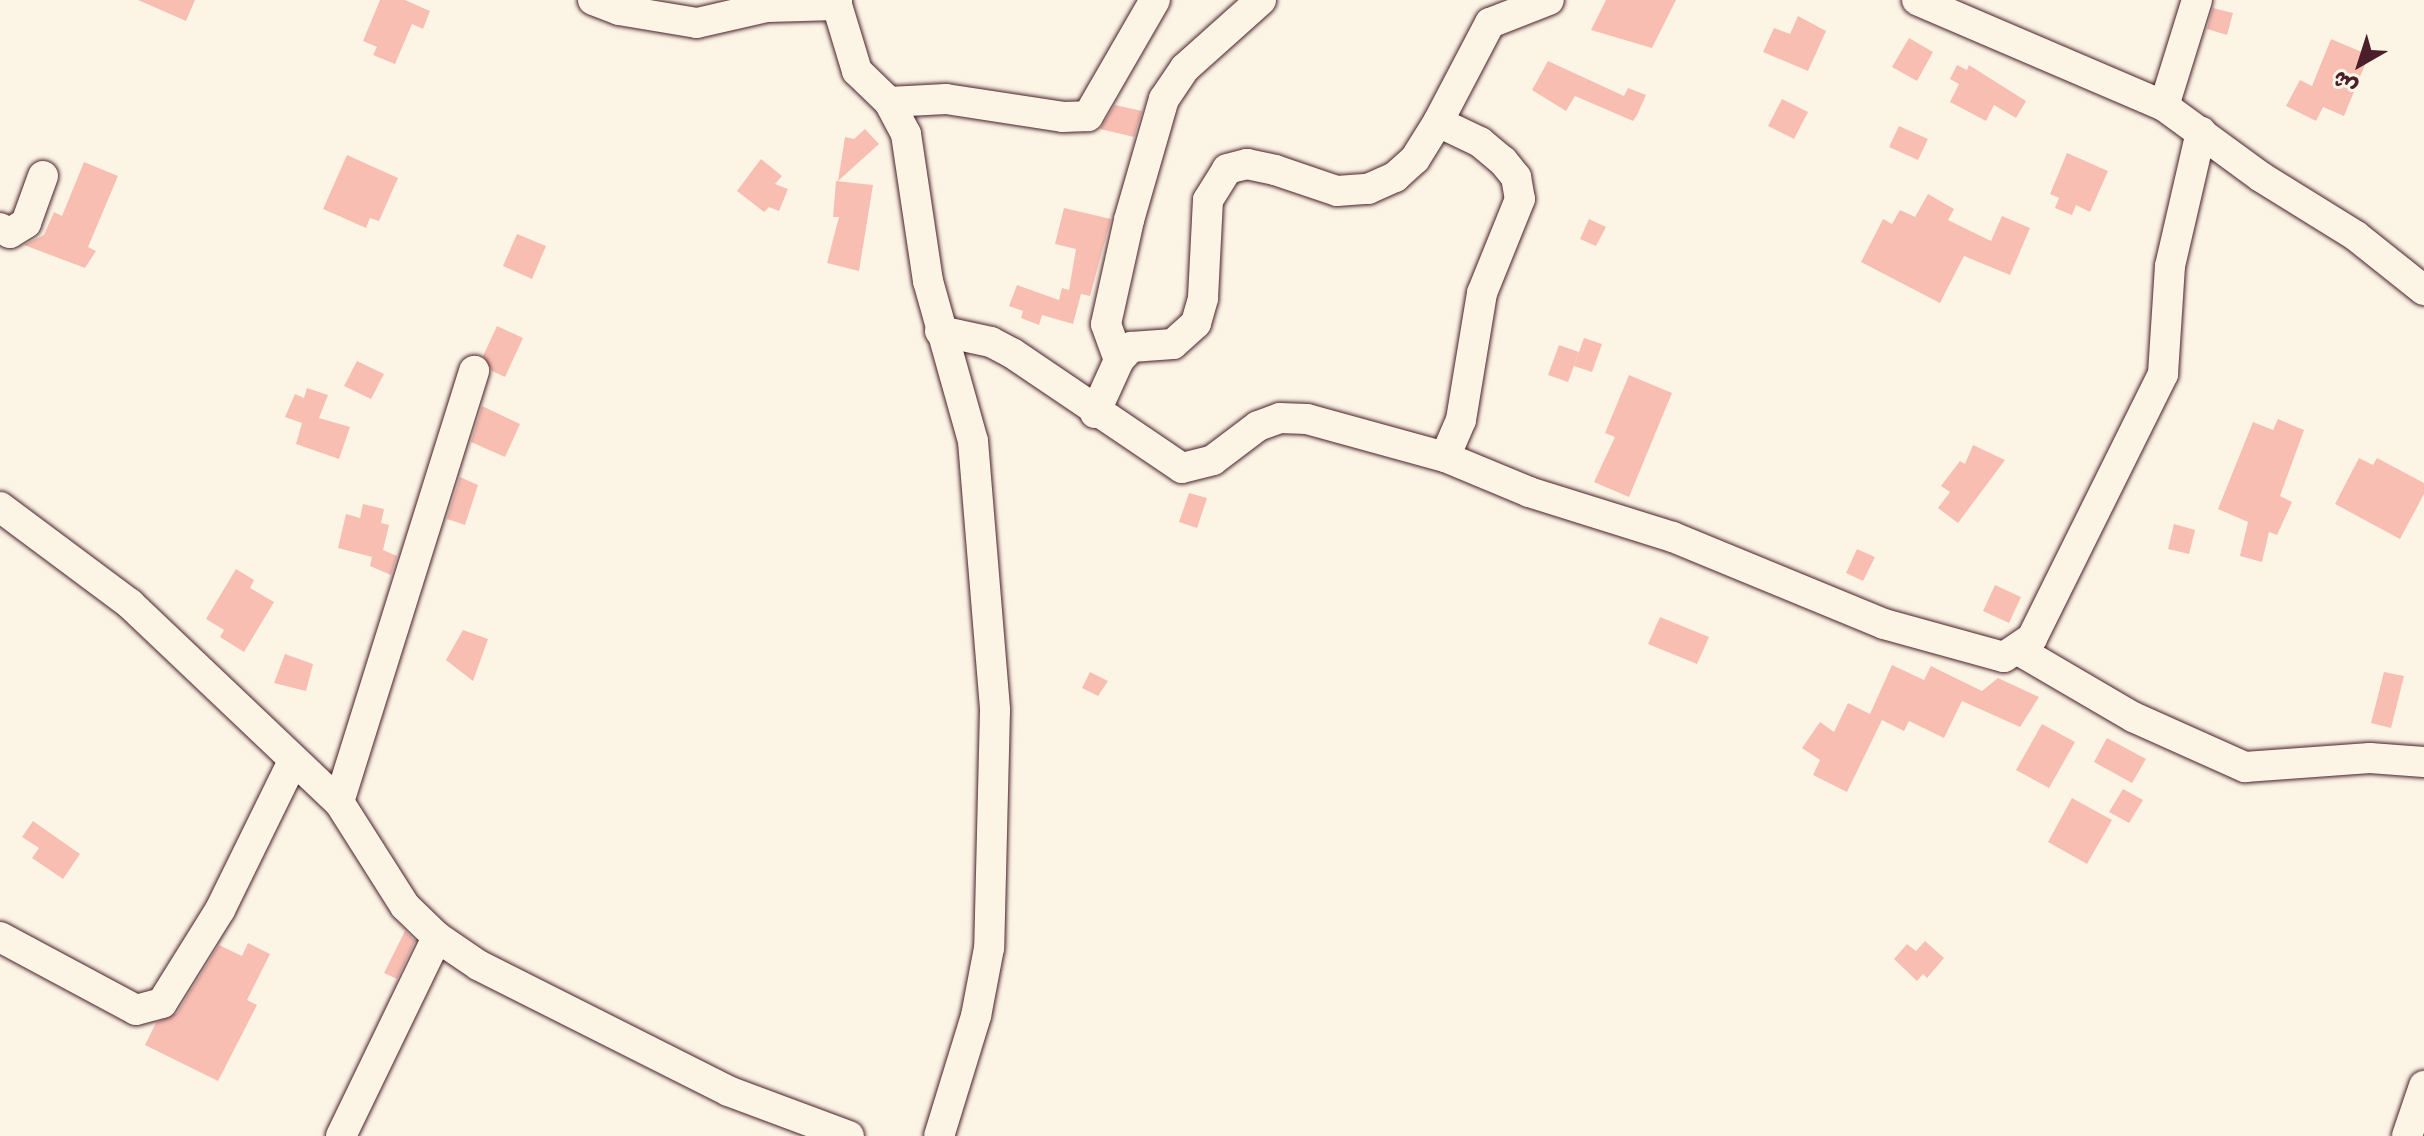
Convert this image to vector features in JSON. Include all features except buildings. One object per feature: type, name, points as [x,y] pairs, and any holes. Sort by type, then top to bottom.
[{"type":"street","points":[[593,0],[650,17],[697,23],[767,7],[837,2],[857,71],[889,102],[906,134],[940,331],[973,441],[995,710],[989,948],[976,1016],[939,1136]]},
{"type":"street","points":[[889,102],[946,99],[1063,117],[1088,116],[1155,0]]},
{"type":"street","points":[[1119,360],[1106,324],[1129,220],[1164,99],[1185,68],[1261,0]]},
{"type":"street","points":[[1095,413],[1119,360],[1145,343],[1173,344],[1196,323],[1203,298],[1208,200],[1227,169],[1247,164],[1337,191],[1368,189],[1415,159],[1438,122],[1469,55],[1490,23],[1549,0]]},
{"type":"street","points":[[1917,0],[2164,106],[2356,236],[2424,290]]},
{"type":"street","points":[[2164,106],[2197,0]]},
{"type":"street","points":[[1438,122],[1480,142],[1503,161],[1516,177],[1520,199],[1482,293],[1461,420],[1445,457]]},
{"type":"street","points":[[940,331],[991,342],[1182,468],[1213,460],[1258,426],[1280,418],[1307,419],[1445,457],[1529,492],[1673,537],[1884,624],[2004,657],[2020,651],[2042,618],[2163,374],[2170,266],[2201,132]]},
{"type":"street","points":[[0,228],[10,233],[26,223],[43,176]]},
{"type":"street","points":[[339,802],[474,371]]},
{"type":"street","points":[[0,507],[130,604],[292,763],[339,802],[405,906],[437,937],[478,965],[728,1091],[849,1136]]},
{"type":"street","points":[[2020,651],[2133,717],[2245,767],[2370,758],[2424,762]]},
{"type":"street","points":[[0,937],[136,1010],[162,1003],[220,910],[292,763]]},
{"type":"street","points":[[341,1136],[437,937]]},
{"type":"street","points":[[2407,1136],[2424,1086]]}]
